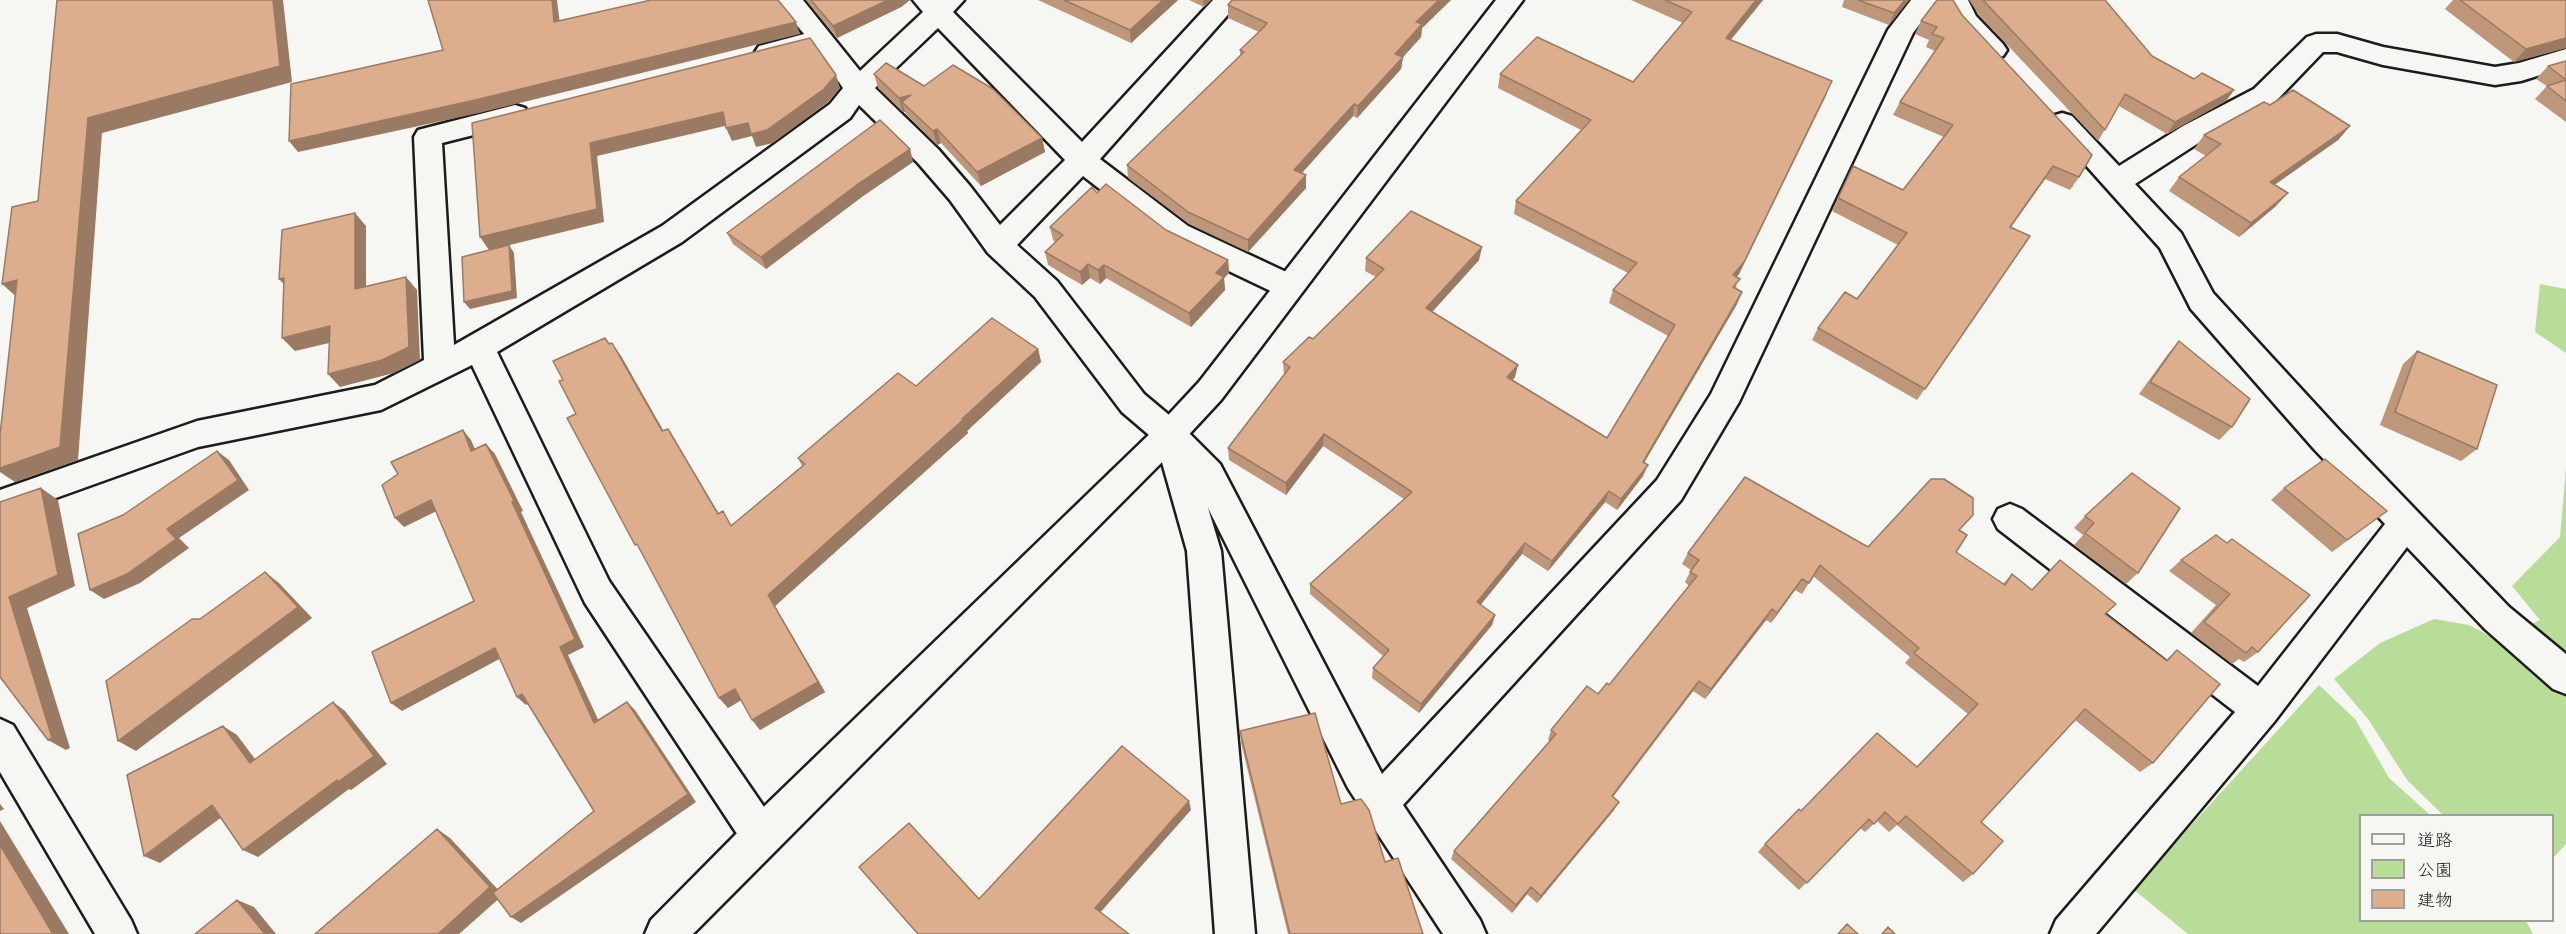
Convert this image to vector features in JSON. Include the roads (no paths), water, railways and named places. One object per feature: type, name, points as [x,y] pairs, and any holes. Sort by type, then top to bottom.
[{"type":"street","points":[[789,0],[822,39],[858,88],[928,156],[998,245],[1046,289],[1133,403],[1170,435],[1208,474],[1361,775],[1381,802],[1466,934]]},
{"type":"street","points":[[998,245],[1082,160],[1228,0]]},
{"type":"street","points":[[665,934],[761,836],[1170,435],[1210,390],[1510,0]]},
{"type":"street","points":[[1381,802],[1669,490],[1723,402],[1901,30],[1925,0]]},
{"type":"street","points":[[1955,0],[1966,21],[2012,70]]},
{"type":"street","points":[[0,504],[197,434],[381,397],[479,347],[672,234],[840,111],[858,88],[938,4],[1082,160],[1178,234],[1288,286]]},
{"type":"street","points":[[741,59],[822,39]]},
{"type":"street","points":[[2116,182],[2193,133],[2264,96],[2316,43],[2337,43],[2383,56],[2495,76],[2521,72],[2566,58]]},
{"type":"street","points":[[2043,103],[2171,241],[2202,301],[2326,439],[2497,618],[2566,677]]},
{"type":"street","points":[[440,367],[428,137],[544,108]]},
{"type":"street","points":[[479,347],[597,592],[761,836]]},
{"type":"street","points":[[1170,435],[1204,551],[1235,934]]},
{"type":"street","points":[[2010,519],[2261,710]]},
{"type":"street","points":[[2070,934],[2261,710],[2406,523]]},
{"type":"street","points":[[0,737],[117,934]]}]
